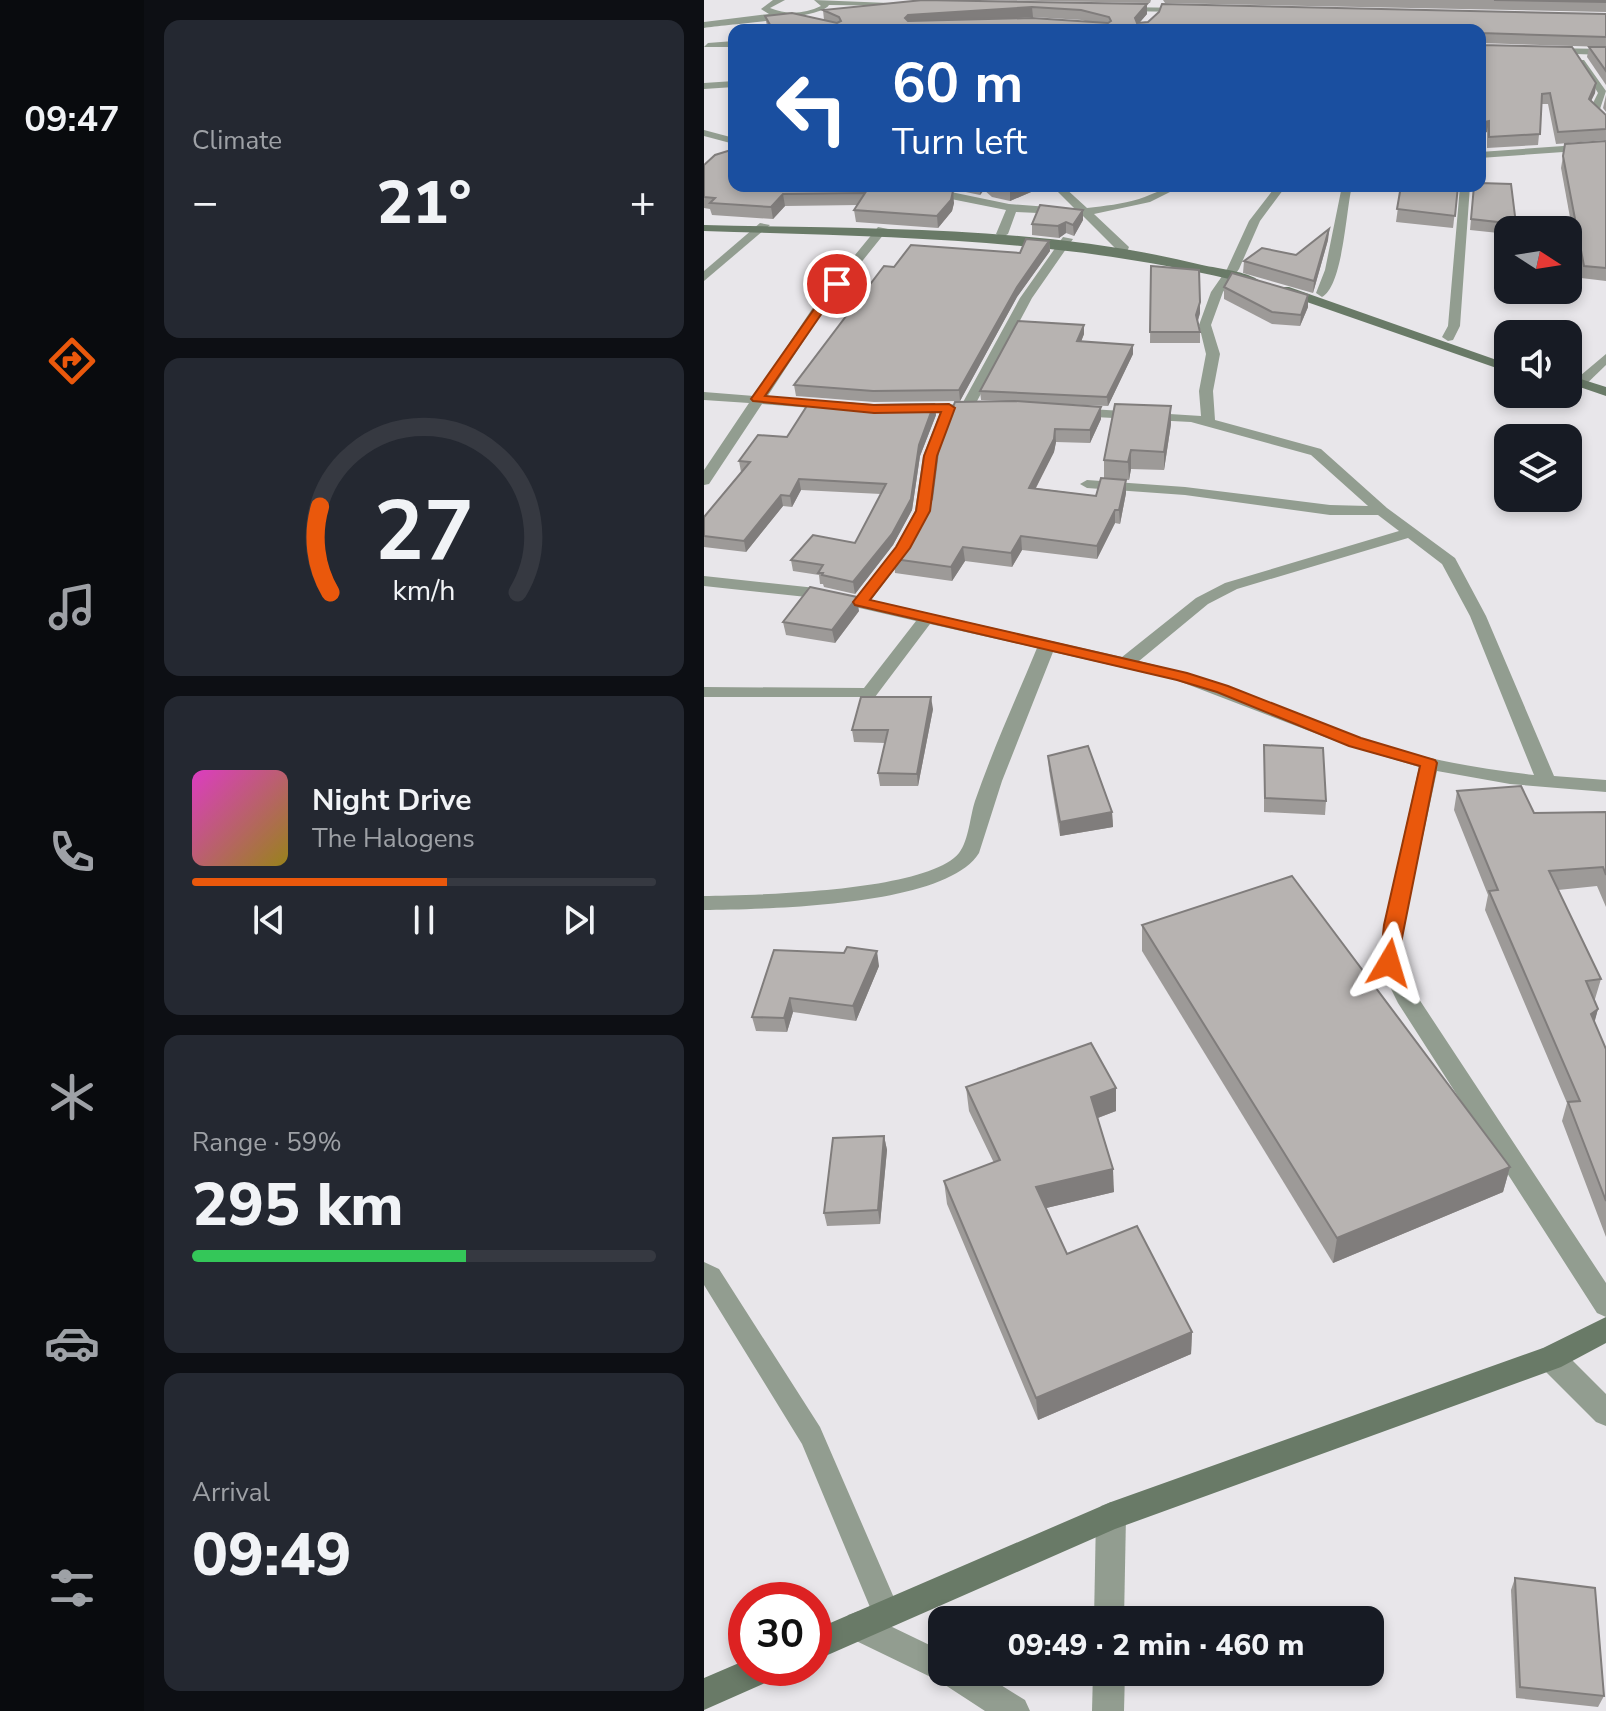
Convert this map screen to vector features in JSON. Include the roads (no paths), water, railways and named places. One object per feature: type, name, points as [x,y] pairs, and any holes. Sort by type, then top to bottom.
[{"type":"street","points":[[769,12],[765,6],[777,0]]},
{"type":"street","points":[[754,19],[769,12],[815,20],[815,12],[822,2],[919,5]]},
{"type":"street","points":[[1110,8],[1200,10]]},
{"type":"street","points":[[704,25],[789,15]]},
{"type":"street","points":[[708,46],[728,44]]},
{"type":"street","points":[[1543,51],[1606,52]]},
{"type":"street","points":[[1575,51],[1603,93],[1595,109],[1606,122]]},
{"type":"street","points":[[704,86],[728,84]]},
{"type":"street","points":[[704,133],[728,139]]},
{"type":"street","points":[[704,147],[728,139]]},
{"type":"street","points":[[1486,155],[1605,148]]},
{"type":"street","points":[[931,192],[1012,208],[1085,210],[1143,202],[1164,192]]},
{"type":"street","points":[[1064,192],[1123,250]]},
{"type":"street","points":[[1208,421],[1206,391],[1213,354],[1205,325],[1217,292],[1231,272],[1255,221],[1277,192]]},
{"type":"street","points":[[1322,293],[1329,283],[1336,229],[1345,192]]},
{"type":"street","points":[[1448,337],[1454,326],[1465,192]]},
{"type":"street","points":[[1002,234],[1012,208]]},
{"type":"street","points":[[704,226],[1002,234],[1123,250],[1263,277]]},
{"type":"street","points":[[704,277],[762,228]]},
{"type":"street","points":[[880,232],[1065,242]]},
{"type":"street","points":[[704,481],[822,303],[880,232]]},
{"type":"street","points":[[967,407],[1026,298],[1065,242]]},
{"type":"street","points":[[1231,272],[1494,363]]},
{"type":"street","points":[[1277,281],[1322,293],[1494,353]]},
{"type":"street","points":[[1582,378],[1606,358]]},
{"type":"street","points":[[1582,388],[1606,392]]},
{"type":"street","points":[[1582,391],[1606,402]]},
{"type":"street","points":[[704,396],[859,408]]},
{"type":"street","points":[[886,409],[991,407]]},
{"type":"street","points":[[861,602],[903,548],[923,511],[930,456],[949,408]]},
{"type":"street","points":[[1064,411],[1208,421],[1316,452],[1382,511],[1449,561],[1478,616],[1547,782]]},
{"type":"street","points":[[1087,484],[1185,491],[1330,510],[1382,511]]},
{"type":"street","points":[[1125,664],[1202,601],[1231,586],[1412,532]]},
{"type":"street","points":[[704,581],[816,593],[1125,664],[1222,689],[1355,742],[1429,763],[1509,778],[1606,786]]},
{"type":"street","points":[[704,692],[869,693],[927,617]]},
{"type":"street","points":[[704,903],[778,902],[837,895],[909,882],[954,868],[968,857],[997,768],[1047,646]]},
{"type":"street","points":[[1429,763],[1394,925],[1389,963],[1406,997],[1606,1305]]},
{"type":"street","points":[[832,1638],[1111,1516],[1551,1358],[1606,1329]]},
{"type":"street","points":[[1551,1358],[1606,1413]]},
{"type":"street","points":[[1109,1606],[1111,1516]]},
{"type":"street","points":[[873,1620],[928,1657]]},
{"type":"street","points":[[704,1694],[728,1683]]},
{"type":"street","points":[[974,1686],[1014,1711]]},
{"type":"street","points":[[1108,1711],[1109,1686]]},
{"type":"lane","points":[[704,1272],[742,1322],[811,1436],[873,1620]]}]
